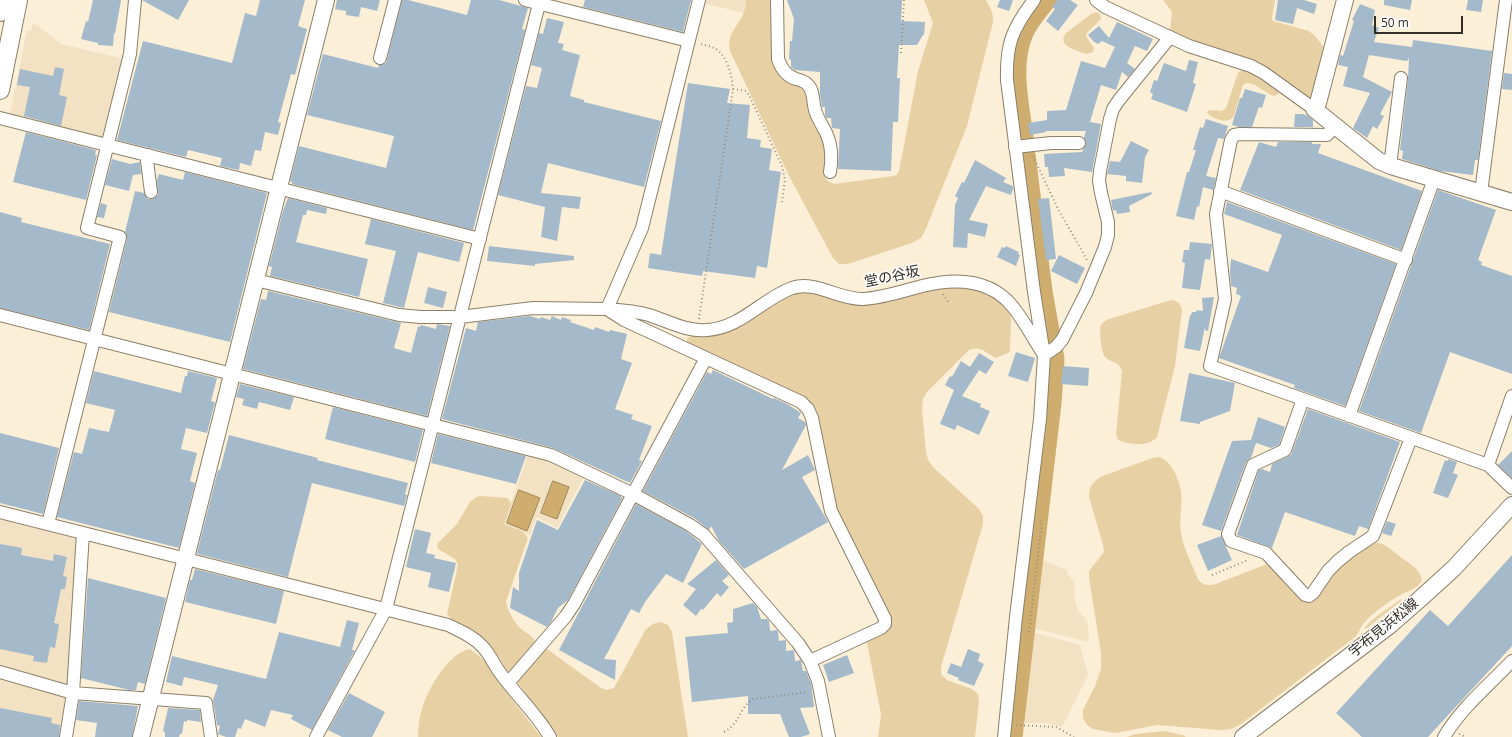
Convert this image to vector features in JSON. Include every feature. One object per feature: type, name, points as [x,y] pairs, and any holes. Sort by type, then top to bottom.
[{"type":"main road","points":[[0,12],[2,0]]},
{"type":"main road","points":[[0,90],[18,0]]},
{"type":"street","points":[[48,524],[120,237],[87,228],[130,54],[135,0]]},
{"type":"street","points":[[141,737],[326,0]]},
{"type":"street","points":[[380,58],[395,0]]},
{"type":"street","points":[[525,0],[540,2],[689,41]]},
{"type":"street","points":[[699,0],[642,228],[607,309],[624,320],[801,402],[808,409],[812,418],[831,511],[885,619],[885,624],[881,628],[810,662]]},
{"type":"street","points":[[777,0],[778,59],[786,74],[802,80],[812,91],[816,114],[828,137],[830,145],[832,154],[830,172]]},
{"type":"street","points":[[1004,737],[1016,617],[1049,352],[1034,292],[1007,80],[1008,51],[1015,29],[1020,19],[1034,0]]},
{"type":"street","points":[[1096,0],[1105,7],[1189,46],[1252,66],[1314,109],[1368,154],[1387,165],[1512,202]]},
{"type":"street","points":[[1314,109],[1318,103],[1345,0]]},
{"type":"street","points":[[1480,193],[1506,0]]},
{"type":"street","points":[[316,737],[386,609],[540,2]]},
{"type":"street","points":[[1049,352],[1062,340],[1086,293],[1108,235],[1108,222],[1099,181],[1110,119],[1119,100],[1170,37]]},
{"type":"street","points":[[1387,165],[1391,158],[1401,78]]},
{"type":"street","points":[[0,118],[480,239]]},
{"type":"street","points":[[1335,126],[1327,135],[1240,134],[1234,135],[1231,140],[1216,214],[1225,299],[1210,366],[1488,465],[1512,488]]},
{"type":"street","points":[[1015,147],[1051,143],[1079,143]]},
{"type":"street","points":[[148,155],[147,161],[151,192]]},
{"type":"street","points":[[1349,416],[1434,179]]},
{"type":"street","points":[[1220,191],[1406,260]]},
{"type":"street","name":"堂の谷坂","points":[[256,280],[399,315],[420,317],[460,317],[533,308],[607,309],[630,311],[648,315],[692,330],[706,331],[734,323],[782,293],[793,288],[805,286],[818,288],[846,297],[863,299],[935,283],[961,281],[985,286],[1005,298],[1049,352]]},
{"type":"street","points":[[0,315],[551,455],[633,494],[690,525],[704,535],[798,643],[810,662],[818,681],[829,737]]},
{"type":"street","points":[[508,683],[566,616],[574,604],[706,358]]},
{"type":"street","points":[[1488,465],[1512,396]]},
{"type":"street","points":[[1303,399],[1285,450],[1253,465],[1228,534],[1231,541],[1266,553],[1305,595],[1309,596],[1328,571],[1338,561],[1374,536],[1411,438]]},
{"type":"street","name":"宇布見浜松線","points":[[1243,737],[1389,626],[1454,568],[1512,505]]},
{"type":"street","points":[[0,512],[448,625],[472,637],[482,646],[508,683],[550,737]]},
{"type":"street","points":[[66,737],[73,693],[83,533]]},
{"type":"street","points":[[1444,737],[1466,708],[1512,661]]},
{"type":"street","points":[[0,672],[73,693],[206,703],[211,737]]},
{"type":"path","points":[[902,53],[904,0]]},
{"type":"path","points":[[689,41],[715,48],[721,53],[729,70],[733,89],[698,330]]},
{"type":"path","points":[[733,89],[746,91],[749,95],[780,160],[785,180],[782,202]]},
{"type":"path","points":[[1028,146],[1061,215],[1090,264],[1096,268]]},
{"type":"path","points":[[1029,632],[1042,522],[1039,522]]},
{"type":"path","points":[[1212,575],[1266,553]]},
{"type":"path","points":[[724,732],[736,724],[746,704],[753,699],[820,691]]},
{"type":"path","points":[[1017,725],[1052,727],[1066,732],[1074,737]]},
{"type":"shaded area","points":[[703,0],[746,0],[745,11],[744,13],[703,3]]},
{"type":"shaded area","points":[[746,0],[773,0],[772,51],[805,88],[824,138],[827,163],[825,176],[826,180],[834,184],[893,176],[897,175],[899,171],[918,71],[933,23],[924,0],[986,0],[992,13],[993,22],[967,126],[921,238],[912,243],[848,264],[839,264],[833,258],[788,174],[730,51],[729,44],[731,37],[743,14]]},
{"type":"shaded area","points":[[1163,0],[1275,0],[1272,18],[1273,21],[1309,31],[1325,49],[1312,96],[1304,96],[1208,48],[1174,34],[1170,31],[1172,12]]},
{"type":"shaded area","points":[[1096,12],[1100,14],[1101,19],[1086,34],[1094,49],[1093,52],[1086,54],[1068,47],[1064,41],[1066,33],[1091,14]]},
{"type":"shaded area","points":[[32,24],[37,25],[61,44],[125,59],[106,136],[102,138],[10,114],[27,30],[31,31]]},
{"type":"shaded area","points":[[1243,69],[1249,70],[1278,90],[1278,94],[1274,96],[1257,86],[1246,83],[1243,85],[1234,116],[1231,119],[1225,121],[1210,116],[1207,112],[1209,110],[1222,111],[1226,108],[1238,73]]},
{"type":"shaded area","points":[[936,287],[972,287],[993,295],[1007,308],[1010,313],[1011,320],[1010,352],[996,358],[977,348],[969,350],[927,392],[923,399],[922,408],[928,460],[933,467],[979,509],[983,516],[983,524],[941,667],[941,674],[947,680],[972,689],[978,694],[979,702],[975,737],[878,737],[881,714],[867,643],[869,639],[889,626],[835,509],[817,416],[690,346],[687,343],[687,338],[794,292],[805,291],[828,296]]},
{"type":"shaded area","points":[[1171,300],[1178,303],[1182,310],[1175,366],[1157,437],[1144,444],[1123,442],[1118,440],[1116,434],[1122,371],[1119,365],[1105,357],[1102,351],[1100,331],[1101,325],[1109,319]]},
{"type":"shaded area","points":[[529,453],[550,458],[585,475],[557,528],[537,517],[530,535],[506,526],[504,521]]},
{"type":"shaded area","points":[[1160,457],[1165,460],[1176,475],[1182,498],[1180,524],[1182,538],[1198,579],[1203,584],[1213,585],[1267,564],[1272,566],[1303,598],[1328,574],[1351,556],[1371,544],[1379,543],[1388,547],[1414,567],[1421,576],[1422,580],[1415,588],[1400,595],[1375,612],[1363,624],[1355,637],[1241,724],[1231,729],[1221,730],[1157,725],[1115,733],[1093,729],[1087,725],[1083,718],[1083,710],[1095,686],[1101,669],[1101,653],[1089,571],[1104,552],[1089,497],[1090,488],[1100,477],[1152,458]]},
{"type":"shaded area","points":[[553,481],[569,487],[557,519],[541,513]]},
{"type":"shaded area","points":[[519,490],[540,498],[527,531],[507,523]]},
{"type":"shaded area","points":[[476,497],[508,498],[511,504],[504,524],[523,532],[528,538],[506,602],[516,623],[533,638],[536,643],[510,672],[507,671],[501,660],[486,640],[473,630],[453,620],[447,614],[458,565],[455,559],[438,549],[437,544],[457,524],[470,502]]},
{"type":"shaded area","points":[[0,519],[79,539],[70,683],[65,686],[0,667]]},
{"type":"shaded area","points":[[1041,559],[1067,570],[1067,573],[1075,583],[1074,597],[1078,610],[1087,621],[1089,637],[1088,642],[1033,628]]},
{"type":"shaded area","points":[[1401,599],[1402,600],[1366,629],[1365,627],[1373,619]]},
{"type":"shaded area","points":[[660,622],[668,625],[672,632],[688,737],[558,737],[544,716],[517,682],[517,680],[544,649],[547,649],[601,688],[607,690],[614,688],[646,629],[653,624]]},
{"type":"shaded area","points":[[1032,632],[1080,645],[1088,675],[1062,727],[1047,723],[1022,723]]},
{"type":"shaded area","points":[[470,649],[486,662],[494,676],[541,737],[418,737],[421,712],[434,682],[454,657]]},
{"type":"shaded area","points":[[0,676],[63,695],[68,704],[62,737],[0,737]]},
{"type":"shaded area","points":[[1164,731],[1186,737],[1127,737],[1135,734]]},
{"type":"building","points":[[93,0],[121,0],[115,34],[114,33],[113,46],[98,45],[98,43],[81,39],[86,21],[88,22]]},
{"type":"building","points":[[142,0],[189,0],[178,20]]},
{"type":"building","points":[[260,0],[305,0],[298,26],[307,29],[295,75],[291,74],[278,122],[281,123],[278,135],[265,132],[261,151],[255,150],[251,166],[240,163],[239,170],[220,166],[222,158],[188,150],[186,157],[117,140],[143,41],[232,63],[245,13],[256,16]]},
{"type":"building","points":[[337,0],[380,0],[377,11],[361,7],[359,17],[346,15],[346,11],[335,9]]},
{"type":"building","points":[[402,0],[408,0],[467,15],[471,0],[499,0],[528,8],[522,29],[525,30],[473,230],[292,184],[290,181],[299,146],[386,168],[394,136],[307,115],[323,54],[378,68],[379,65],[386,63]]},
{"type":"building","points":[[585,0],[691,0],[683,32],[583,7]]},
{"type":"building","points":[[787,0],[902,0],[901,21],[925,22],[924,35],[917,45],[899,45],[897,78],[900,78],[898,122],[893,122],[891,171],[838,169],[840,129],[832,128],[831,118],[826,118],[825,107],[822,107],[820,72],[795,70],[791,67],[791,60],[789,59],[790,41],[792,41],[794,19]]},
{"type":"building","points":[[1000,0],[1013,0],[1009,11],[997,7]]},
{"type":"building","points":[[1057,0],[1070,0],[1078,5],[1058,31],[1046,21],[1055,9],[1052,7]]},
{"type":"building","points":[[1278,0],[1304,0],[1317,4],[1314,14],[1297,8],[1293,24],[1275,20]]},
{"type":"building","points":[[1384,0],[1412,0],[1410,10],[1384,5]]},
{"type":"building","points":[[1468,0],[1483,0],[1481,12],[1466,10]]},
{"type":"building","points":[[1360,4],[1375,10],[1372,25],[1379,28],[1374,42],[1412,47],[1413,40],[1492,51],[1478,160],[1475,160],[1473,175],[1440,171],[1402,159],[1403,151],[1400,150],[1409,58],[1407,61],[1369,55],[1363,77],[1392,92],[1380,114],[1384,116],[1377,129],[1373,126],[1367,138],[1353,128],[1370,93],[1343,86],[1348,67],[1338,65],[1340,55],[1343,56],[1354,21],[1352,20]]},
{"type":"building","points":[[547,18],[564,22],[558,43],[564,44],[562,50],[580,55],[570,96],[584,100],[584,102],[661,121],[644,187],[548,163],[541,193],[581,197],[579,209],[562,207],[557,241],[541,237],[545,207],[498,195],[526,86],[537,88],[542,68],[531,65],[539,33],[543,34]]},
{"type":"building","points":[[1117,22],[1153,39],[1147,51],[1135,46],[1127,63],[1135,69],[1128,77],[1122,72],[1116,90],[1101,85],[1090,122],[1101,124],[1092,172],[1064,168],[1065,176],[1049,177],[1048,167],[1045,167],[1044,154],[1082,152],[1086,143],[1084,138],[1086,131],[1046,131],[1030,135],[1028,123],[1047,120],[1047,111],[1066,110],[1081,61],[1105,68],[1115,47],[1102,41],[1098,44],[1088,35],[1099,26],[1109,38]]},
{"type":"building","points":[[1189,60],[1198,62],[1193,83],[1196,84],[1187,112],[1151,99],[1153,94],[1150,92],[1154,80],[1157,81],[1164,63],[1186,71]]},
{"type":"building","points":[[55,67],[64,69],[59,95],[67,97],[61,126],[24,116],[30,87],[17,85],[20,69],[53,76]]},
{"type":"building","points":[[1504,73],[1512,74],[1512,90],[1502,89]]},
{"type":"building","points":[[688,83],[730,89],[727,103],[750,105],[747,138],[761,140],[760,147],[772,149],[769,170],[781,172],[767,268],[757,266],[755,278],[703,271],[702,276],[648,268],[650,253],[661,255]]},
{"type":"building","points":[[1245,89],[1266,95],[1262,108],[1259,107],[1252,127],[1239,127],[1232,125],[1240,98],[1242,98]]},
{"type":"building","points":[[1295,114],[1303,114],[1308,116],[1313,120],[1313,127],[1294,127]]},
{"type":"building","points":[[1206,119],[1228,126],[1224,139],[1218,138],[1206,176],[1216,178],[1213,190],[1203,187],[1199,207],[1197,206],[1194,220],[1176,216],[1187,172],[1189,172],[1196,150],[1193,150],[1200,127],[1203,128]]},
{"type":"building","points":[[26,132],[96,150],[95,155],[97,155],[86,200],[13,182]]},
{"type":"building","points":[[1131,141],[1149,150],[1145,157],[1142,183],[1126,181],[1126,176],[1107,174],[1110,161],[1120,162]]},
{"type":"building","points":[[1259,142],[1276,147],[1278,142],[1312,142],[1312,144],[1321,144],[1318,153],[1422,191],[1401,250],[1240,190]]},
{"type":"building","points":[[112,159],[130,164],[140,162],[141,174],[133,175],[129,191],[105,185]]},
{"type":"building","points":[[975,160],[1006,178],[1003,182],[1013,186],[1013,189],[1011,195],[986,186],[969,220],[988,224],[985,237],[968,233],[967,248],[953,247],[955,205],[958,198],[955,196],[962,182],[964,183]]},
{"type":"building","points":[[185,172],[267,193],[230,342],[109,312],[127,239],[125,232],[135,191],[144,193],[148,199],[152,199],[158,195],[157,180],[159,174],[183,180]]},
{"type":"building","points":[[1438,190],[1496,210],[1478,260],[1482,262],[1481,265],[1512,276],[1512,374],[1450,352],[1421,433],[1359,411]]},
{"type":"building","points":[[1151,192],[1152,194],[1129,206],[1130,212],[1117,214],[1116,210],[1113,211],[1111,200]]},
{"type":"building","points":[[288,198],[327,208],[326,214],[307,210],[306,215],[303,215],[296,242],[368,259],[359,297],[270,276],[272,267],[269,266],[283,211]]},
{"type":"building","points":[[1049,198],[1056,259],[1046,260],[1038,199]]},
{"type":"building","points":[[1227,202],[1396,264],[1345,406],[1294,388],[1295,385],[1219,358],[1241,296],[1236,294],[1237,288],[1231,286],[1231,259],[1268,272],[1282,235],[1224,214]]},
{"type":"building","points":[[101,203],[107,205],[104,218],[97,217]]},
{"type":"building","points":[[0,212],[22,218],[21,222],[110,244],[89,330],[0,308]]},
{"type":"building","points":[[371,219],[464,243],[459,262],[418,252],[404,308],[383,303],[396,251],[365,244]]},
{"type":"building","points":[[1190,242],[1212,244],[1210,260],[1205,259],[1200,290],[1182,288],[1185,263],[1182,262],[1184,250],[1189,250]]},
{"type":"building","points":[[489,246],[574,256],[574,260],[535,264],[535,266],[487,261]]},
{"type":"building","points":[[1006,246],[1019,252],[1018,254],[1020,255],[1016,266],[997,257],[1002,247],[1005,248]]},
{"type":"building","points":[[1059,255],[1085,268],[1077,284],[1051,271]]},
{"type":"building","points":[[428,287],[447,292],[443,308],[424,303]]},
{"type":"building","points":[[268,291],[401,323],[394,348],[411,353],[418,326],[420,327],[421,325],[436,329],[437,324],[450,326],[427,416],[243,369],[261,299],[266,300]]},
{"type":"building","points":[[1214,297],[1208,331],[1205,330],[1205,327],[1200,351],[1184,348],[1190,315],[1192,312],[1196,312],[1197,310],[1203,311],[1202,298]]},
{"type":"building","points":[[530,316],[550,320],[552,316],[561,320],[562,317],[571,320],[570,322],[594,330],[595,327],[609,332],[610,330],[627,334],[621,359],[632,363],[615,409],[633,415],[631,419],[652,426],[639,460],[642,461],[630,483],[553,448],[442,419],[466,328],[476,331],[478,322]]},
{"type":"building","points":[[1016,352],[1035,358],[1028,382],[1008,376]]},
{"type":"building","points":[[979,353],[994,362],[986,374],[979,370],[962,396],[981,404],[980,407],[990,411],[979,435],[957,425],[955,430],[940,424],[954,390],[945,385],[950,376],[952,377],[961,361],[970,367]]},
{"type":"building","points":[[1063,366],[1089,368],[1088,386],[1061,384]]},
{"type":"building","points":[[713,370],[773,399],[774,398],[787,404],[801,413],[798,418],[805,422],[806,425],[782,470],[808,455],[815,470],[802,477],[828,522],[744,569],[719,541],[711,526],[709,530],[694,518],[643,491],[707,372],[711,374]]},
{"type":"building","points":[[94,371],[181,393],[185,376],[187,376],[188,371],[217,378],[211,401],[215,402],[207,433],[186,428],[181,449],[197,453],[190,481],[195,483],[179,548],[57,517],[74,452],[82,454],[89,428],[109,432],[115,410],[86,403]]},
{"type":"building","points":[[1189,373],[1235,383],[1230,411],[1200,422],[1200,424],[1180,421]]},
{"type":"building","points":[[240,384],[294,397],[290,410],[259,402],[257,409],[242,405],[244,399],[236,397]]},
{"type":"building","points":[[333,407],[423,430],[415,462],[325,439]]},
{"type":"building","points":[[1308,409],[1400,442],[1368,529],[1359,526],[1355,536],[1285,512],[1272,548],[1237,535],[1259,470],[1262,469],[1270,472],[1272,464],[1291,455]]},
{"type":"building","points":[[1258,417],[1285,427],[1279,445],[1271,448],[1256,443],[1251,458],[1246,462],[1221,531],[1202,525],[1232,441],[1251,440]]},
{"type":"building","points":[[0,433],[59,448],[43,514],[0,503]]},
{"type":"building","points":[[438,434],[526,456],[516,484],[431,463]]},
{"type":"building","points":[[229,435],[318,458],[317,460],[408,483],[404,506],[312,483],[288,577],[198,554],[197,553],[218,470],[220,470]]},
{"type":"building","points":[[1512,451],[1512,478],[1498,465]]},
{"type":"building","points":[[1448,459],[1457,462],[1453,473],[1458,475],[1448,498],[1433,493],[1445,460],[1448,461]]},
{"type":"building","points":[[585,480],[621,496],[622,499],[568,600],[558,608],[547,627],[510,608],[513,587],[519,591],[519,573],[537,520],[558,530]]},
{"type":"building","points":[[636,504],[686,531],[702,544],[683,583],[666,574],[645,602],[639,613],[631,609],[604,659],[616,660],[615,680],[559,650]]},
{"type":"building","points":[[1387,521],[1396,524],[1391,536],[1382,533]]},
{"type":"building","points":[[415,529],[431,533],[426,553],[435,555],[434,558],[456,563],[449,592],[428,587],[431,573],[406,567]]},
{"type":"building","points":[[1221,536],[1232,560],[1208,571],[1197,545]]},
{"type":"building","points":[[0,544],[22,548],[21,555],[53,561],[54,554],[67,557],[63,576],[67,577],[65,589],[61,589],[54,623],[59,624],[55,648],[50,647],[47,663],[33,661],[34,656],[0,649]]},
{"type":"building","points":[[1512,555],[1512,646],[1428,737],[1362,737],[1336,713],[1430,610],[1448,626]]},
{"type":"building","points":[[716,560],[729,575],[722,581],[729,587],[721,597],[717,593],[696,616],[683,605],[696,589],[687,584]]},
{"type":"building","points":[[195,569],[284,591],[276,624],[185,602],[190,580],[192,580]]},
{"type":"building","points":[[88,578],[166,598],[145,684],[138,682],[136,690],[129,690],[81,678]]},
{"type":"building","points":[[753,603],[757,607],[761,619],[767,619],[769,621],[770,631],[777,630],[779,641],[786,640],[786,651],[794,650],[795,661],[801,660],[803,671],[806,671],[811,683],[814,707],[800,708],[810,734],[801,737],[789,737],[780,714],[748,714],[748,696],[692,702],[685,637],[728,633],[727,623],[733,622],[733,609]]},
{"type":"building","points":[[347,620],[359,623],[352,650],[355,650],[312,730],[291,719],[293,715],[271,710],[265,727],[245,719],[241,729],[238,728],[235,737],[226,737],[218,734],[220,726],[217,725],[213,700],[218,685],[184,677],[182,686],[166,682],[172,656],[266,679],[279,632],[340,647]]},
{"type":"building","points":[[968,649],[980,654],[978,661],[984,664],[974,686],[958,680],[959,678],[947,673],[951,663],[961,667]]},
{"type":"building","points":[[847,655],[854,673],[829,682],[823,665]]},
{"type":"building","points":[[349,693],[385,712],[372,737],[342,737],[328,730]]},
{"type":"building","points":[[79,701],[138,706],[132,737],[95,737],[97,723],[76,720]]},
{"type":"building","points":[[0,708],[52,718],[51,723],[60,725],[59,737],[0,737]]},
{"type":"building","points":[[168,708],[200,710],[201,722],[184,721],[182,734],[180,734],[179,737],[165,737],[165,732],[163,731]]},
{"type":"waterway","points":[[1023,138],[1016,85],[1019,46],[1025,29],[1046,0]]},
{"type":"waterway","points":[[1012,737],[1051,403],[1054,359],[1042,291],[1025,155]]}]
